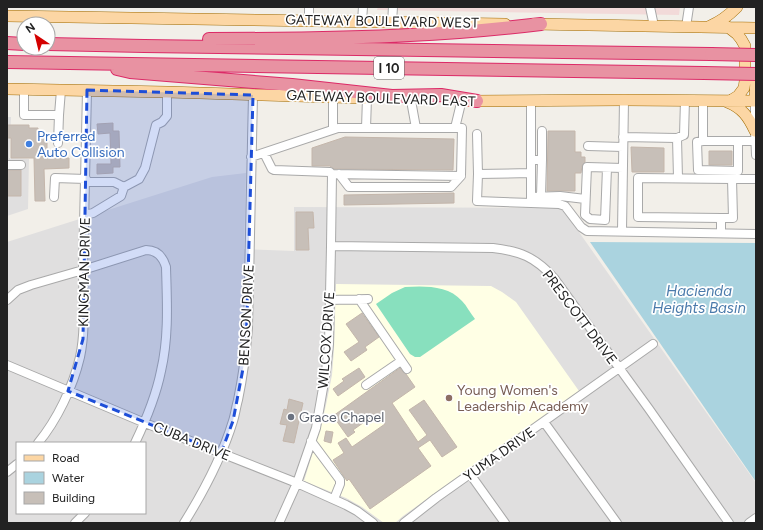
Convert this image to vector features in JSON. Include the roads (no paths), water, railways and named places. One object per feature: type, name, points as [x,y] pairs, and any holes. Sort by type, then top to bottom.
[{"type":"highway","points":[[144,46],[198,39],[330,38],[410,35],[541,24]]},
{"type":"highway","name":"I 10","points":[[56,44],[756,55]]},
{"type":"highway","name":"I 10","points":[[7,62],[756,74]]},
{"type":"highway","points":[[75,62],[130,72],[292,85],[392,96],[410,97],[441,95],[462,100],[477,101]]},
{"type":"main road","points":[[706,27],[716,24],[737,7]]},
{"type":"main road","name":"GATEWAY BOULEVARD WEST","points":[[7,16],[756,28]]},
{"type":"main road","points":[[726,101],[738,96],[744,88],[745,81],[744,46],[737,34],[728,27]]},
{"type":"main road","points":[[756,74],[756,101]]},
{"type":"main road","name":"GATEWAY BOULEVARD EAST","points":[[7,89],[367,98],[410,97]]},
{"type":"main road","name":"GATEWAY BOULEVARD EAST","points":[[477,101],[756,101]]},
{"type":"main road","points":[[726,101],[745,113],[750,119],[755,137]]},
{"type":"street","points":[[309,7],[309,20]]},
{"type":"street","points":[[362,21],[363,7]]},
{"type":"street","points":[[392,22],[393,7]]},
{"type":"street","points":[[650,7],[654,26]]},
{"type":"street","points":[[686,27],[689,7]]},
{"type":"street","points":[[24,90],[24,115],[59,115]]},
{"type":"street","points":[[58,143],[61,90]]},
{"type":"street","name":"KINGMAN DRIVE","points":[[39,442],[60,410],[76,372],[83,339],[87,90]]},
{"type":"street","points":[[85,215],[93,213],[121,196],[124,187],[139,179],[145,168],[156,125],[162,122],[167,116],[167,92]]},
{"type":"street","name":"BENSON DRIVE","points":[[184,523],[208,482],[221,453],[233,421],[243,379],[246,353],[252,95]]},
{"type":"street","points":[[333,97],[333,130]]},
{"type":"street","points":[[410,97],[416,128]]},
{"type":"street","points":[[366,128],[367,98]]},
{"type":"street","points":[[455,128],[462,100]]},
{"type":"street","points":[[622,231],[624,100]]},
{"type":"street","points":[[624,137],[677,138],[684,135],[686,100]]},
{"type":"street","points":[[703,100],[703,141]]},
{"type":"street","points":[[531,101],[531,200]]},
{"type":"street","points":[[756,101],[756,155]]},
{"type":"street","points":[[251,157],[338,128],[462,128],[462,176],[451,187],[349,187],[336,174]]},
{"type":"street","points":[[541,196],[542,131]]},
{"type":"street","points":[[476,134],[478,174],[477,201],[531,200],[559,204],[565,206],[581,227],[587,231],[756,234]]},
{"type":"street","points":[[738,141],[738,171],[698,170],[697,142],[738,141],[755,137]]},
{"type":"street","points":[[677,138],[678,178]]},
{"type":"street","points":[[588,146],[623,147]]},
{"type":"street","points":[[264,153],[272,169],[330,172],[336,174],[462,176]]},
{"type":"street","points":[[531,160],[542,160]]},
{"type":"street","points":[[7,165],[21,165]]},
{"type":"street","points":[[607,168],[605,220],[590,219],[585,216],[587,167],[623,168]]},
{"type":"street","points":[[478,174],[531,173]]},
{"type":"street","name":"WILCOX DRIVE","points":[[278,523],[297,483],[316,428],[326,371],[329,344],[331,246],[336,174]]},
{"type":"street","points":[[623,177],[756,179]]},
{"type":"street","points":[[54,197],[55,178],[114,182],[124,187]]},
{"type":"street","points":[[638,178],[638,217],[721,218],[733,218],[732,179]]},
{"type":"street","points":[[531,200],[541,196],[560,196],[585,199]]},
{"type":"street","points":[[721,218],[721,233]]},
{"type":"street","name":"PRESCOTT DRIVE","points":[[331,246],[493,248],[509,250],[528,256],[554,278],[729,523]]},
{"type":"street","points":[[7,300],[18,290],[31,285],[146,250],[155,252],[164,260],[167,286],[167,321],[162,371],[154,399],[145,423],[136,442]]},
{"type":"street","points":[[359,299],[407,369]]},
{"type":"street","points":[[330,300],[368,299]]},
{"type":"street","name":"YUMA DRIVE","points":[[404,523],[436,498],[653,344]]},
{"type":"street","points":[[366,385],[401,361]]},
{"type":"street","name":"CUBA DRIVE","points":[[7,365],[145,423],[297,483],[357,511],[373,523]]},
{"type":"street","points":[[544,422],[617,523]]},
{"type":"street","points":[[311,441],[340,480],[340,484],[334,499]]},
{"type":"street","points":[[7,472],[16,465]]},
{"type":"street","points":[[470,474],[506,523]]},
{"type":"street","points":[[75,523],[84,514]]},
{"type":"street","points":[[749,523],[756,518]]},
{"type":"water","name":"Hacienda Heights Basin","points":[[590,242],[756,243],[756,482]]},
{"type":"place","name":"Preferred Auto Collision","points":[[29,144]]},
{"type":"place","name":"Young Women's Leadership Academy","points":[[449,398]]},
{"type":"place","name":"Grace Chapel","points":[[291,417]]}]
